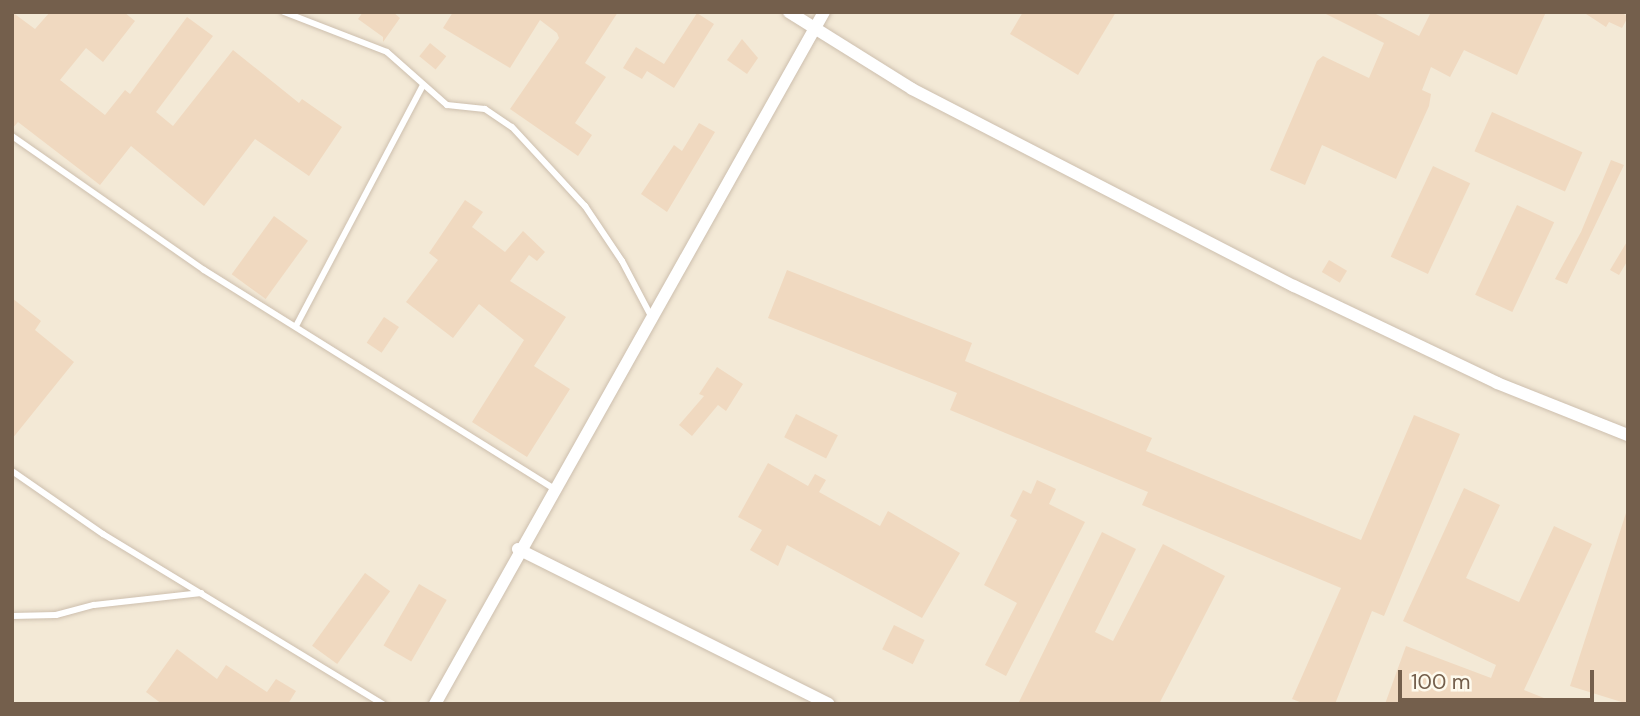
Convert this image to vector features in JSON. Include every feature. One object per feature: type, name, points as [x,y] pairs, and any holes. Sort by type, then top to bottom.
[{"type":"street","points":[[789,12],[912,89],[1294,286],[1497,383],[1628,435]]},
{"type":"street","points":[[435,704],[518,549],[824,12]]},
{"type":"street","points":[[518,549],[829,704]]},
{"type":"lane","points":[[284,12],[387,52],[447,105],[485,109],[536,151],[585,206],[622,261],[651,316]]},
{"type":"lane","points":[[296,326],[423,85]]},
{"type":"lane","points":[[12,136],[204,270],[553,488]]},
{"type":"lane","points":[[12,471],[103,534],[383,704]]},
{"type":"lane","points":[[12,616],[56,615],[94,605],[201,593]]},
{"type":"shaded area","points":[[12,12],[1628,12],[1628,704],[12,704]]},
{"type":"building","points":[[12,12],[35,29],[50,12],[124,12],[135,21],[103,62],[86,48],[60,80],[105,115],[125,90],[130,94],[187,17],[213,36],[156,112],[173,126],[233,50],[299,103],[302,99],[342,127],[309,176],[255,139],[204,206],[131,146],[100,185],[18,122],[12,129]]},
{"type":"building","points":[[363,12],[393,12],[400,18],[383,42],[383,37],[358,19]]},
{"type":"building","points":[[453,12],[618,12],[585,63],[606,77],[575,123],[592,135],[578,156],[510,109],[559,38],[557,33],[540,20],[510,68],[443,28]]},
{"type":"building","points":[[1023,12],[1116,12],[1078,75],[1010,34]]},
{"type":"building","points":[[1322,12],[1372,12],[1419,36],[1431,12],[1546,12],[1517,75],[1464,50],[1450,77],[1431,67],[1422,90],[1431,94],[1429,106],[1396,179],[1322,145],[1305,185],[1270,170],[1317,61],[1323,56],[1369,78],[1384,43]]},
{"type":"building","points":[[1583,12],[1621,12],[1628,17],[1622,28],[1609,22],[1606,27]]},
{"type":"building","points":[[697,13],[714,24],[674,88],[647,71],[642,79],[623,68],[636,47],[664,64]]},
{"type":"building","points":[[742,39],[758,58],[747,74],[727,60]]},
{"type":"building","points":[[430,43],[446,56],[436,69],[419,56]]},
{"type":"building","points":[[1492,112],[1582,152],[1565,192],[1475,151]]},
{"type":"building","points":[[699,123],[715,132],[667,212],[641,194],[674,145],[682,151]]},
{"type":"building","points":[[1611,160],[1624,165],[1567,284],[1555,279],[1581,232]]},
{"type":"building","points":[[1433,166],[1470,183],[1428,274],[1391,257]]},
{"type":"building","points":[[465,200],[483,212],[472,227],[505,252],[523,231],[545,252],[537,261],[529,255],[510,281],[566,317],[534,366],[570,389],[527,457],[472,422],[524,340],[479,304],[453,338],[406,302],[438,260],[429,253]]},
{"type":"building","points":[[1517,205],[1554,222],[1512,312],[1475,295]]},
{"type":"building","points":[[274,216],[308,241],[266,299],[232,274]]},
{"type":"building","points":[[1628,240],[1628,260],[1619,275],[1610,270]]},
{"type":"building","points":[[1329,260],[1347,271],[1340,283],[1322,272]]},
{"type":"building","points":[[787,270],[972,343],[965,361],[1152,438],[1146,451],[1361,540],[1414,415],[1460,434],[1384,616],[1372,611],[1335,704],[1305,704],[1292,699],[1341,588],[1142,505],[1148,492],[950,410],[957,393],[768,318]]},
{"type":"building","points":[[12,298],[41,321],[35,330],[74,362],[12,439]]},
{"type":"building","points":[[384,317],[399,327],[382,353],[367,343]]},
{"type":"building","points":[[717,367],[743,384],[726,411],[718,405],[692,436],[679,425],[704,396],[699,394]]},
{"type":"building","points":[[796,414],[838,435],[826,459],[784,437]]},
{"type":"building","points":[[768,463],[808,486],[815,474],[826,480],[819,492],[880,526],[888,511],[960,553],[922,618],[787,545],[778,566],[750,550],[762,530],[738,517]]},
{"type":"building","points":[[1037,480],[1056,489],[1049,504],[1085,522],[1006,676],[985,665],[1017,603],[984,585],[1017,520],[1010,516],[1023,490],[1031,494]]},
{"type":"building","points":[[1464,488],[1500,505],[1466,578],[1519,602],[1554,526],[1592,544],[1524,690],[1559,704],[1385,704],[1406,646],[1491,678],[1496,665],[1403,621]]},
{"type":"building","points":[[1628,513],[1628,704],[1570,686]]},
{"type":"building","points":[[1102,532],[1136,549],[1095,632],[1113,641],[1163,544],[1225,576],[1159,704],[1018,704]]},
{"type":"building","points":[[365,573],[390,591],[337,664],[312,646]]},
{"type":"building","points":[[419,584],[447,600],[411,661],[384,645]]},
{"type":"building","points":[[894,625],[925,640],[913,664],[882,649]]},
{"type":"building","points":[[177,649],[217,679],[226,665],[267,692],[276,679],[296,691],[288,704],[162,704],[146,692]]}]
